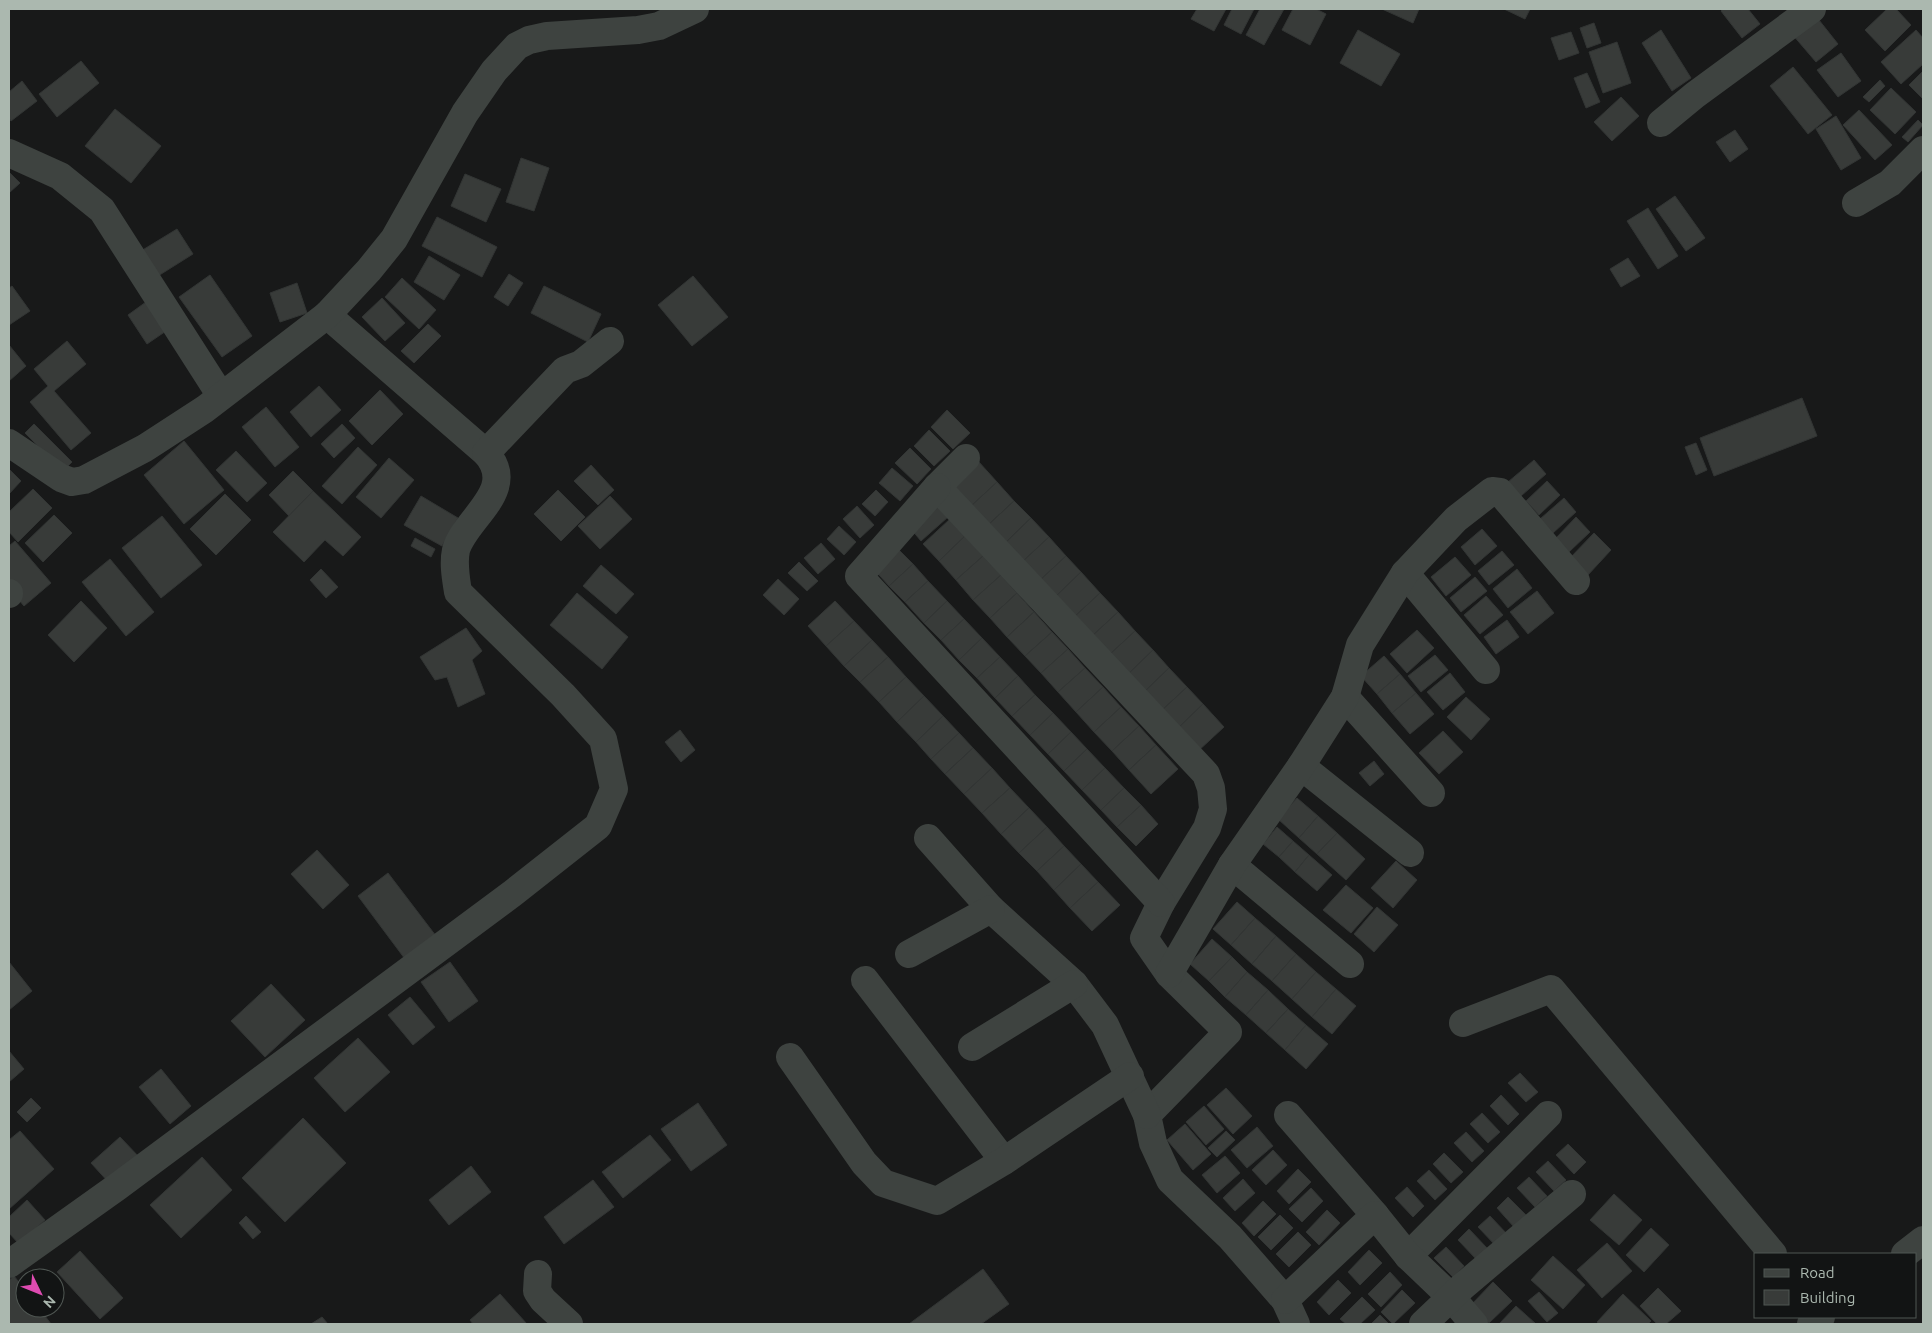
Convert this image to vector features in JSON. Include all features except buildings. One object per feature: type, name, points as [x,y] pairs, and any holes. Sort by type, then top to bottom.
[{"type":"street","points":[[9,443],[61,478],[72,482],[84,480],[145,448],[221,396],[327,315],[369,270],[394,239],[465,113],[494,70],[517,46],[530,40],[547,36],[638,30],[659,26],[695,9]]},
{"type":"street","points":[[1661,123],[1695,95],[1812,9]]},
{"type":"street","points":[[1856,203],[1890,183],[1923,150]]},
{"type":"street","points":[[9,153],[60,176],[102,210],[221,396]]},
{"type":"street","points":[[9,1264],[125,1181],[505,898],[598,826],[614,789],[603,739],[563,695],[458,592],[455,575],[456,551],[463,535],[493,495],[496,476],[494,462],[327,315]]},
{"type":"street","points":[[486,453],[565,370],[581,364],[610,342]]},
{"type":"street","points":[[966,458],[937,487],[859,576],[1162,903]]},
{"type":"street","points":[[937,487],[1206,774],[1211,788],[1213,809],[1207,828],[1162,903],[1144,938],[1169,974],[1228,1032],[1147,1115]]},
{"type":"street","points":[[1169,974],[1232,865],[1301,766],[1345,697],[1360,645],[1405,573],[1456,519],[1492,490],[1500,492],[1508,499],[1576,581]]},
{"type":"street","points":[[1405,573],[1486,670]]},
{"type":"street","points":[[1345,697],[1431,793]]},
{"type":"street","points":[[1301,766],[1410,853]]},
{"type":"street","points":[[928,838],[991,909],[1074,984],[1105,1025],[1130,1076],[1147,1115],[1153,1144],[1170,1180],[1230,1237],[1285,1300],[1296,1324]]},
{"type":"street","points":[[1232,865],[1350,964]]},
{"type":"street","points":[[909,954],[991,909]]},
{"type":"street","points":[[864,980],[1004,1161]]},
{"type":"street","points":[[972,1047],[1074,984]]},
{"type":"street","points":[[1463,1023],[1551,989],[1771,1253]]},
{"type":"street","points":[[790,1057],[864,1163],[883,1183],[937,1201],[1004,1161],[1130,1076]]},
{"type":"street","points":[[1408,1256],[1548,1115]]},
{"type":"street","points":[[1288,1116],[1375,1215],[1408,1256],[1451,1297],[1474,1324]]},
{"type":"street","points":[[1423,1324],[1451,1297],[1572,1194]]},
{"type":"street","points":[[1285,1300],[1375,1215]]},
{"type":"street","points":[[1905,1253],[1923,1240]]},
{"type":"street","points":[[538,1274],[537,1292],[569,1324]]}]
